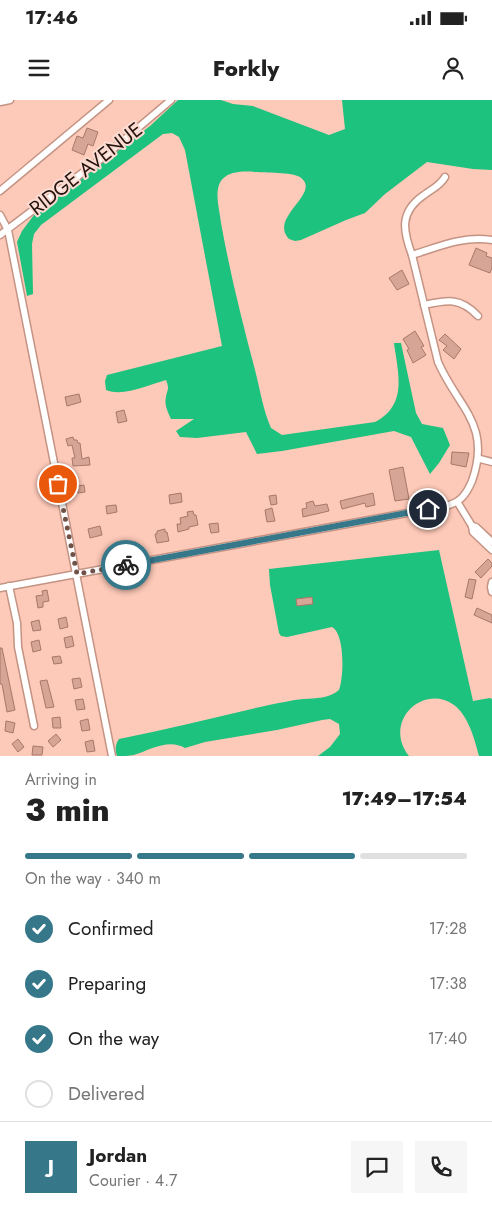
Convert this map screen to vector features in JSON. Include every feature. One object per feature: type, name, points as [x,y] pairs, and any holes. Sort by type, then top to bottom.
[{"type":"street","points":[[0,102],[10,100]]},
{"type":"street","points":[[0,191],[109,100]]},
{"type":"street","name":"RIDGE AVENUE","points":[[0,235],[125,140],[171,100]]},
{"type":"street","points":[[0,588],[458,503],[469,488],[480,459],[480,439],[473,417],[444,376],[438,362],[412,256],[406,239],[405,224],[406,214],[416,201],[437,187],[445,177]]},
{"type":"street","points":[[0,215],[8,230],[112,756]]},
{"type":"street","points":[[412,256],[459,240],[476,238],[492,240]]},
{"type":"street","points":[[424,305],[447,300],[456,301],[472,309],[478,316]]},
{"type":"street","points":[[480,459],[492,462]]},
{"type":"street","points":[[458,503],[472,526],[473,532],[492,550]]},
{"type":"street","points":[[472,526],[476,527],[492,542]]},
{"type":"street","points":[[492,582],[492,592]]},
{"type":"street","points":[[9,586],[17,624],[18,647],[34,726]]},
{"type":"green space","points":[[178,100],[221,100],[233,104],[253,106],[329,135],[345,129],[342,100],[492,100],[492,170],[427,162],[385,194],[365,213],[301,240],[289,239],[284,231],[285,222],[289,214],[305,190],[305,183],[300,177],[285,173],[240,172],[229,174],[221,180],[218,189],[221,223],[232,279],[271,428],[282,435],[375,422],[385,415],[397,397],[398,377],[394,343],[401,343],[416,413],[422,424],[443,428],[450,445],[430,474],[411,437],[394,431],[257,454],[246,432],[197,438],[180,437],[176,431],[194,419],[171,419],[166,403],[168,388],[166,380],[128,391],[113,392],[106,390],[105,381],[107,375],[222,346],[185,150],[179,137],[172,133],[163,134],[41,225],[34,234],[32,244],[33,294],[27,296],[17,242],[22,231],[34,215],[150,126]]},
{"type":"green space","points":[[439,550],[473,701],[492,699],[492,756],[479,756],[470,728],[459,709],[442,699],[430,699],[419,703],[403,719],[400,731],[402,743],[409,756],[318,756],[330,747],[340,734],[339,724],[330,719],[205,742],[185,748],[172,744],[134,755],[117,756],[116,748],[119,739],[269,705],[326,697],[339,690],[342,676],[342,656],[336,631],[332,627],[287,637],[281,636],[270,585],[269,569]]},
{"type":"building","points":[[87,128],[98,132],[93,146],[88,144],[84,155],[72,150],[77,136],[83,138]]},
{"type":"building","points":[[476,248],[487,253],[486,256],[492,258],[490,273],[469,265]]},
{"type":"building","points":[[402,270],[409,284],[397,290],[389,278]]},
{"type":"building","points":[[415,331],[424,346],[421,347],[426,355],[413,363],[407,350],[409,349],[403,339]]},
{"type":"building","points":[[445,334],[461,349],[454,359],[443,350],[447,346],[439,340]]},
{"type":"building","points":[[79,394],[81,402],[67,406],[65,397]]},
{"type":"building","points":[[124,410],[127,421],[118,423],[116,412]]},
{"type":"building","points":[[73,437],[74,440],[80,443],[82,459],[89,457],[90,465],[73,466],[72,458],[75,458],[72,445],[68,446],[66,439]]},
{"type":"building","points":[[452,452],[469,453],[466,467],[451,464]]},
{"type":"building","points":[[403,467],[409,499],[395,501],[389,470]]},
{"type":"building","points":[[84,485],[85,492],[78,493],[77,486]]},
{"type":"building","points":[[181,493],[182,502],[170,504],[169,495]]},
{"type":"building","points":[[373,493],[375,505],[366,507],[365,503],[342,509],[340,501]]},
{"type":"building","points":[[276,495],[277,504],[271,505],[269,496]]},
{"type":"building","points":[[313,501],[315,506],[327,504],[329,511],[303,517],[302,509],[307,508],[306,503]]},
{"type":"building","points":[[116,505],[117,512],[107,514],[106,506]]},
{"type":"building","points":[[272,508],[275,521],[267,522],[265,510]]},
{"type":"building","points":[[193,511],[198,525],[178,532],[177,524],[181,524],[180,518],[188,516],[187,512]]},
{"type":"building","points":[[218,523],[219,532],[211,533],[209,524]]},
{"type":"building","points":[[100,526],[102,535],[90,538],[88,529]]},
{"type":"building","points":[[165,529],[169,541],[157,543],[155,534],[157,534],[157,531]]},
{"type":"building","points":[[488,559],[492,566],[481,578],[475,572]]},
{"type":"building","points":[[469,579],[476,580],[472,599],[465,597]]},
{"type":"building","points":[[47,590],[49,601],[43,602],[43,607],[38,608],[36,596],[43,595],[42,591]]},
{"type":"building","points":[[312,597],[313,604],[297,606],[296,599]]},
{"type":"building","points":[[477,608],[492,615],[492,623],[474,615]]},
{"type":"building","points":[[66,617],[68,627],[60,629],[58,619]]},
{"type":"building","points":[[39,620],[41,630],[33,631],[31,622]]},
{"type":"building","points":[[72,636],[74,646],[66,648],[64,638]]},
{"type":"building","points":[[39,640],[41,650],[33,652],[31,642]]},
{"type":"building","points":[[0,648],[2,648],[15,710],[7,712],[2,684],[0,684]]},
{"type":"building","points":[[60,656],[62,663],[54,664],[52,657]]},
{"type":"building","points":[[80,678],[82,687],[74,689],[72,679]]},
{"type":"building","points":[[47,680],[54,707],[46,708],[40,681]]},
{"type":"building","points":[[83,699],[85,709],[77,710],[75,700]]},
{"type":"building","points":[[60,717],[61,728],[53,728],[52,718]]},
{"type":"building","points":[[88,719],[90,730],[82,731],[80,721]]},
{"type":"building","points":[[6,721],[15,723],[13,733],[5,731]]},
{"type":"building","points":[[56,734],[61,740],[53,747],[48,741]]},
{"type":"building","points":[[18,739],[24,747],[18,752],[12,744]]},
{"type":"building","points":[[93,740],[95,751],[87,752],[85,742]]},
{"type":"building","points":[[33,746],[43,747],[42,755],[32,755]]},
{"type":"way so far","points":[[58,484],[77,574],[126,565]]},
{"type":"route","points":[[126,565],[428,509]]}]
